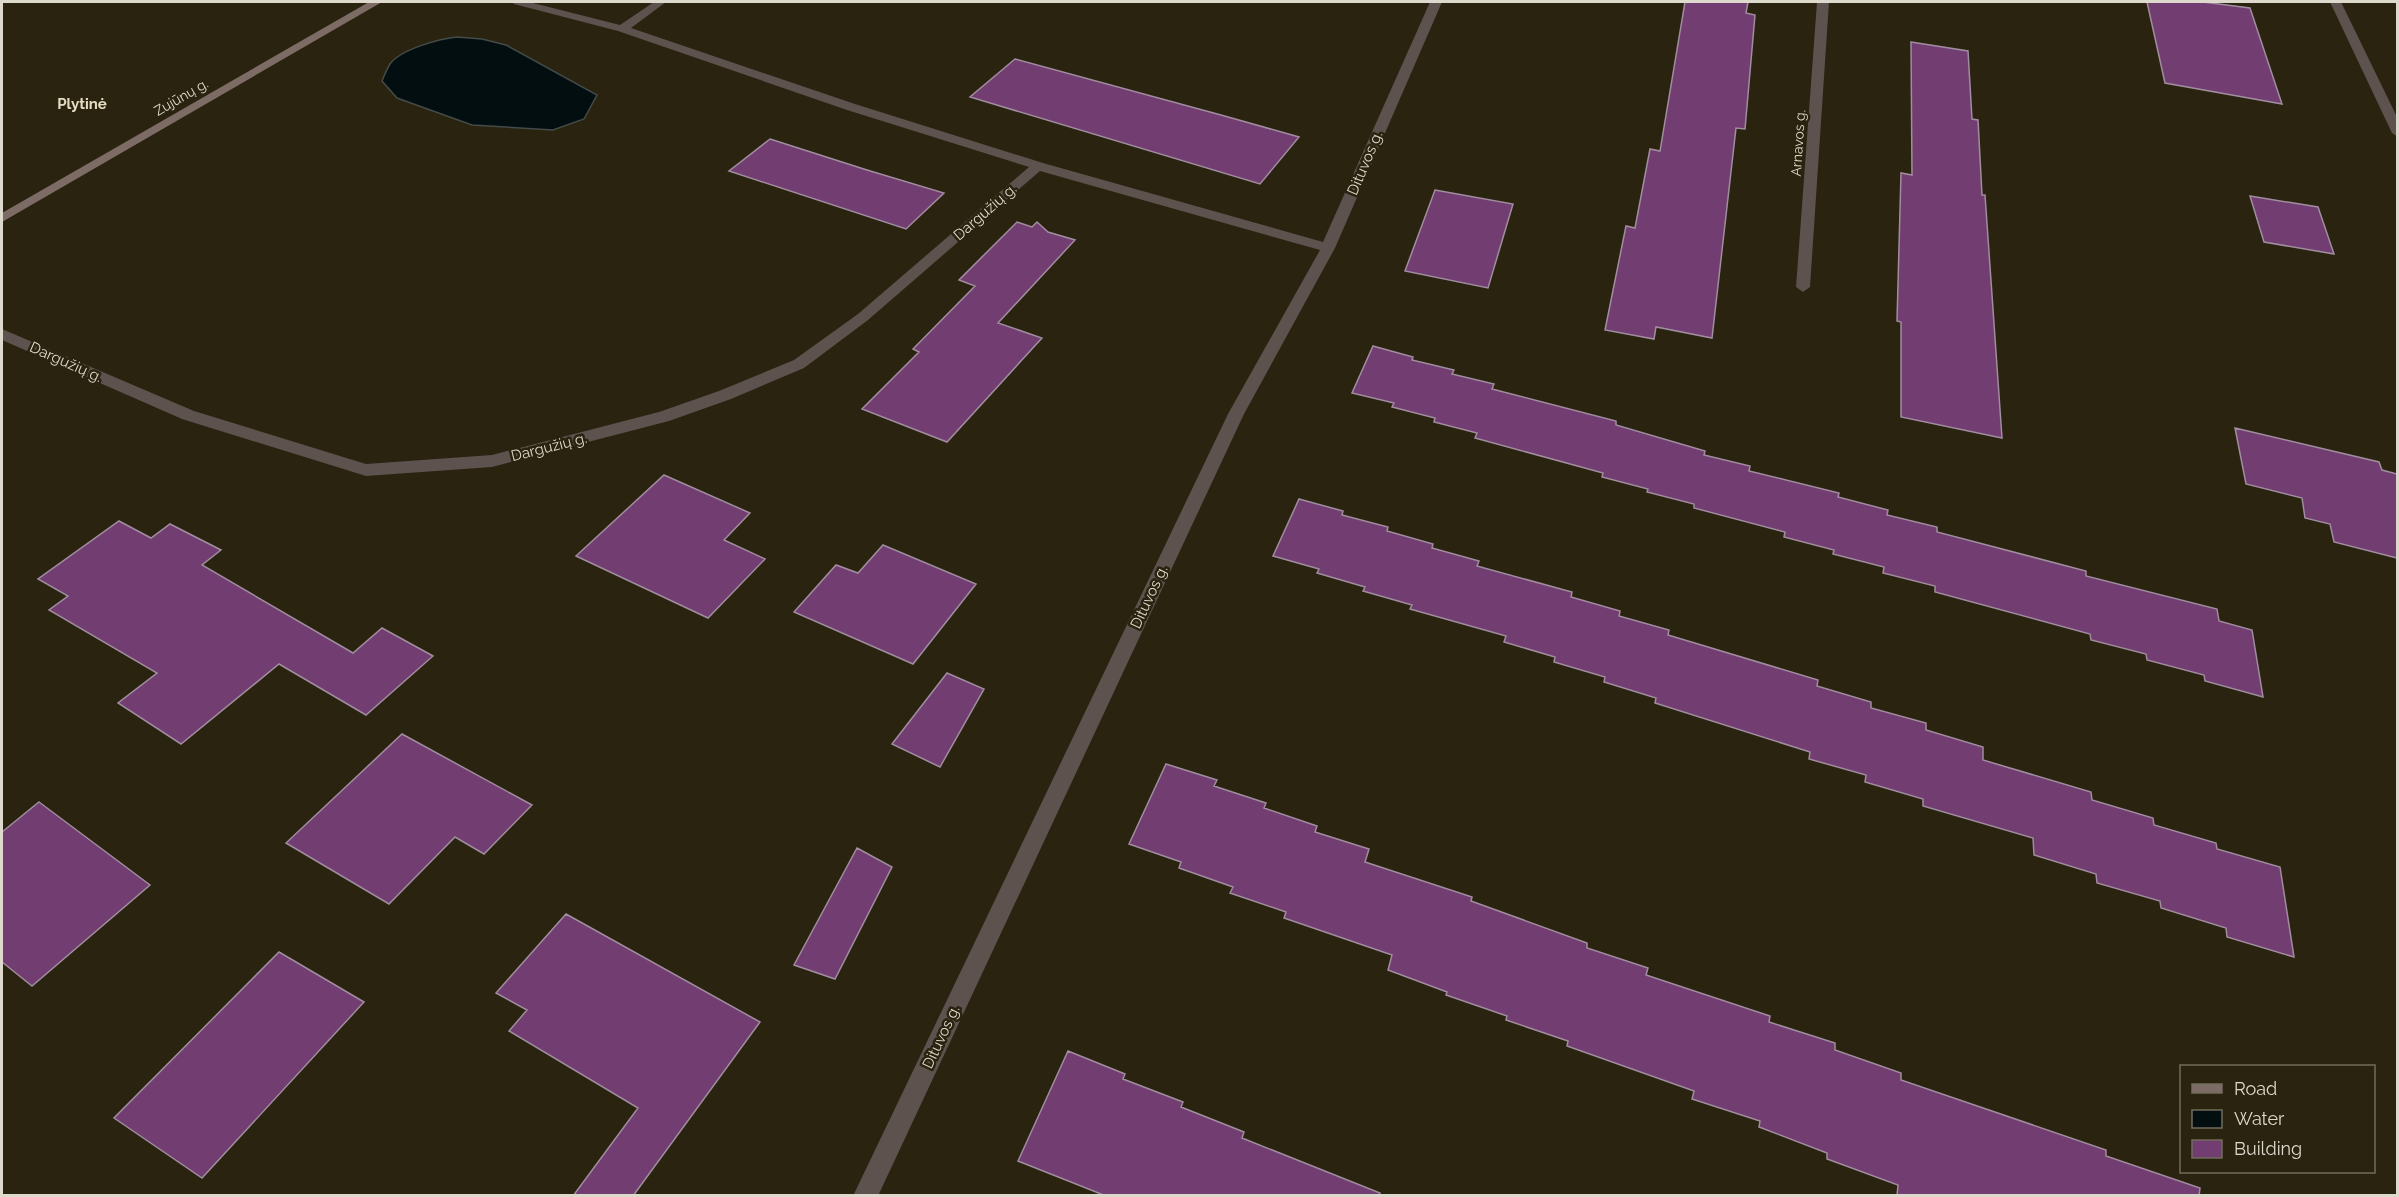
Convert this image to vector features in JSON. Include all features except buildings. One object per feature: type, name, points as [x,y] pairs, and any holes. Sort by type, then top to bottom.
[{"type":"main road","name":"Zujūnų g.","points":[[2,218],[376,2]]},
{"type":"street","points":[[518,2],[622,28],[851,107],[1038,166],[1328,248]]},
{"type":"street","points":[[622,28],[661,2]]},
{"type":"street","name":"Dituvos g.","points":[[865,1196],[1236,414],[1328,248],[1436,2]]},
{"type":"street","name":"Arnavos g.","points":[[1803,287],[1823,2]]},
{"type":"street","points":[[2334,2],[2397,133]]},
{"type":"street","name":"Dargužių g.","points":[[2,334],[188,415],[366,470],[492,461],[663,417],[725,395],[799,364],[863,317],[1038,166]]},
{"type":"water","points":[[457,37],[482,39],[506,45],[597,95],[584,119],[553,130],[472,125],[397,98],[382,81],[390,64],[411,49]]},
{"type":"district","name":"Plytinė","points":[[82,104]]}]
